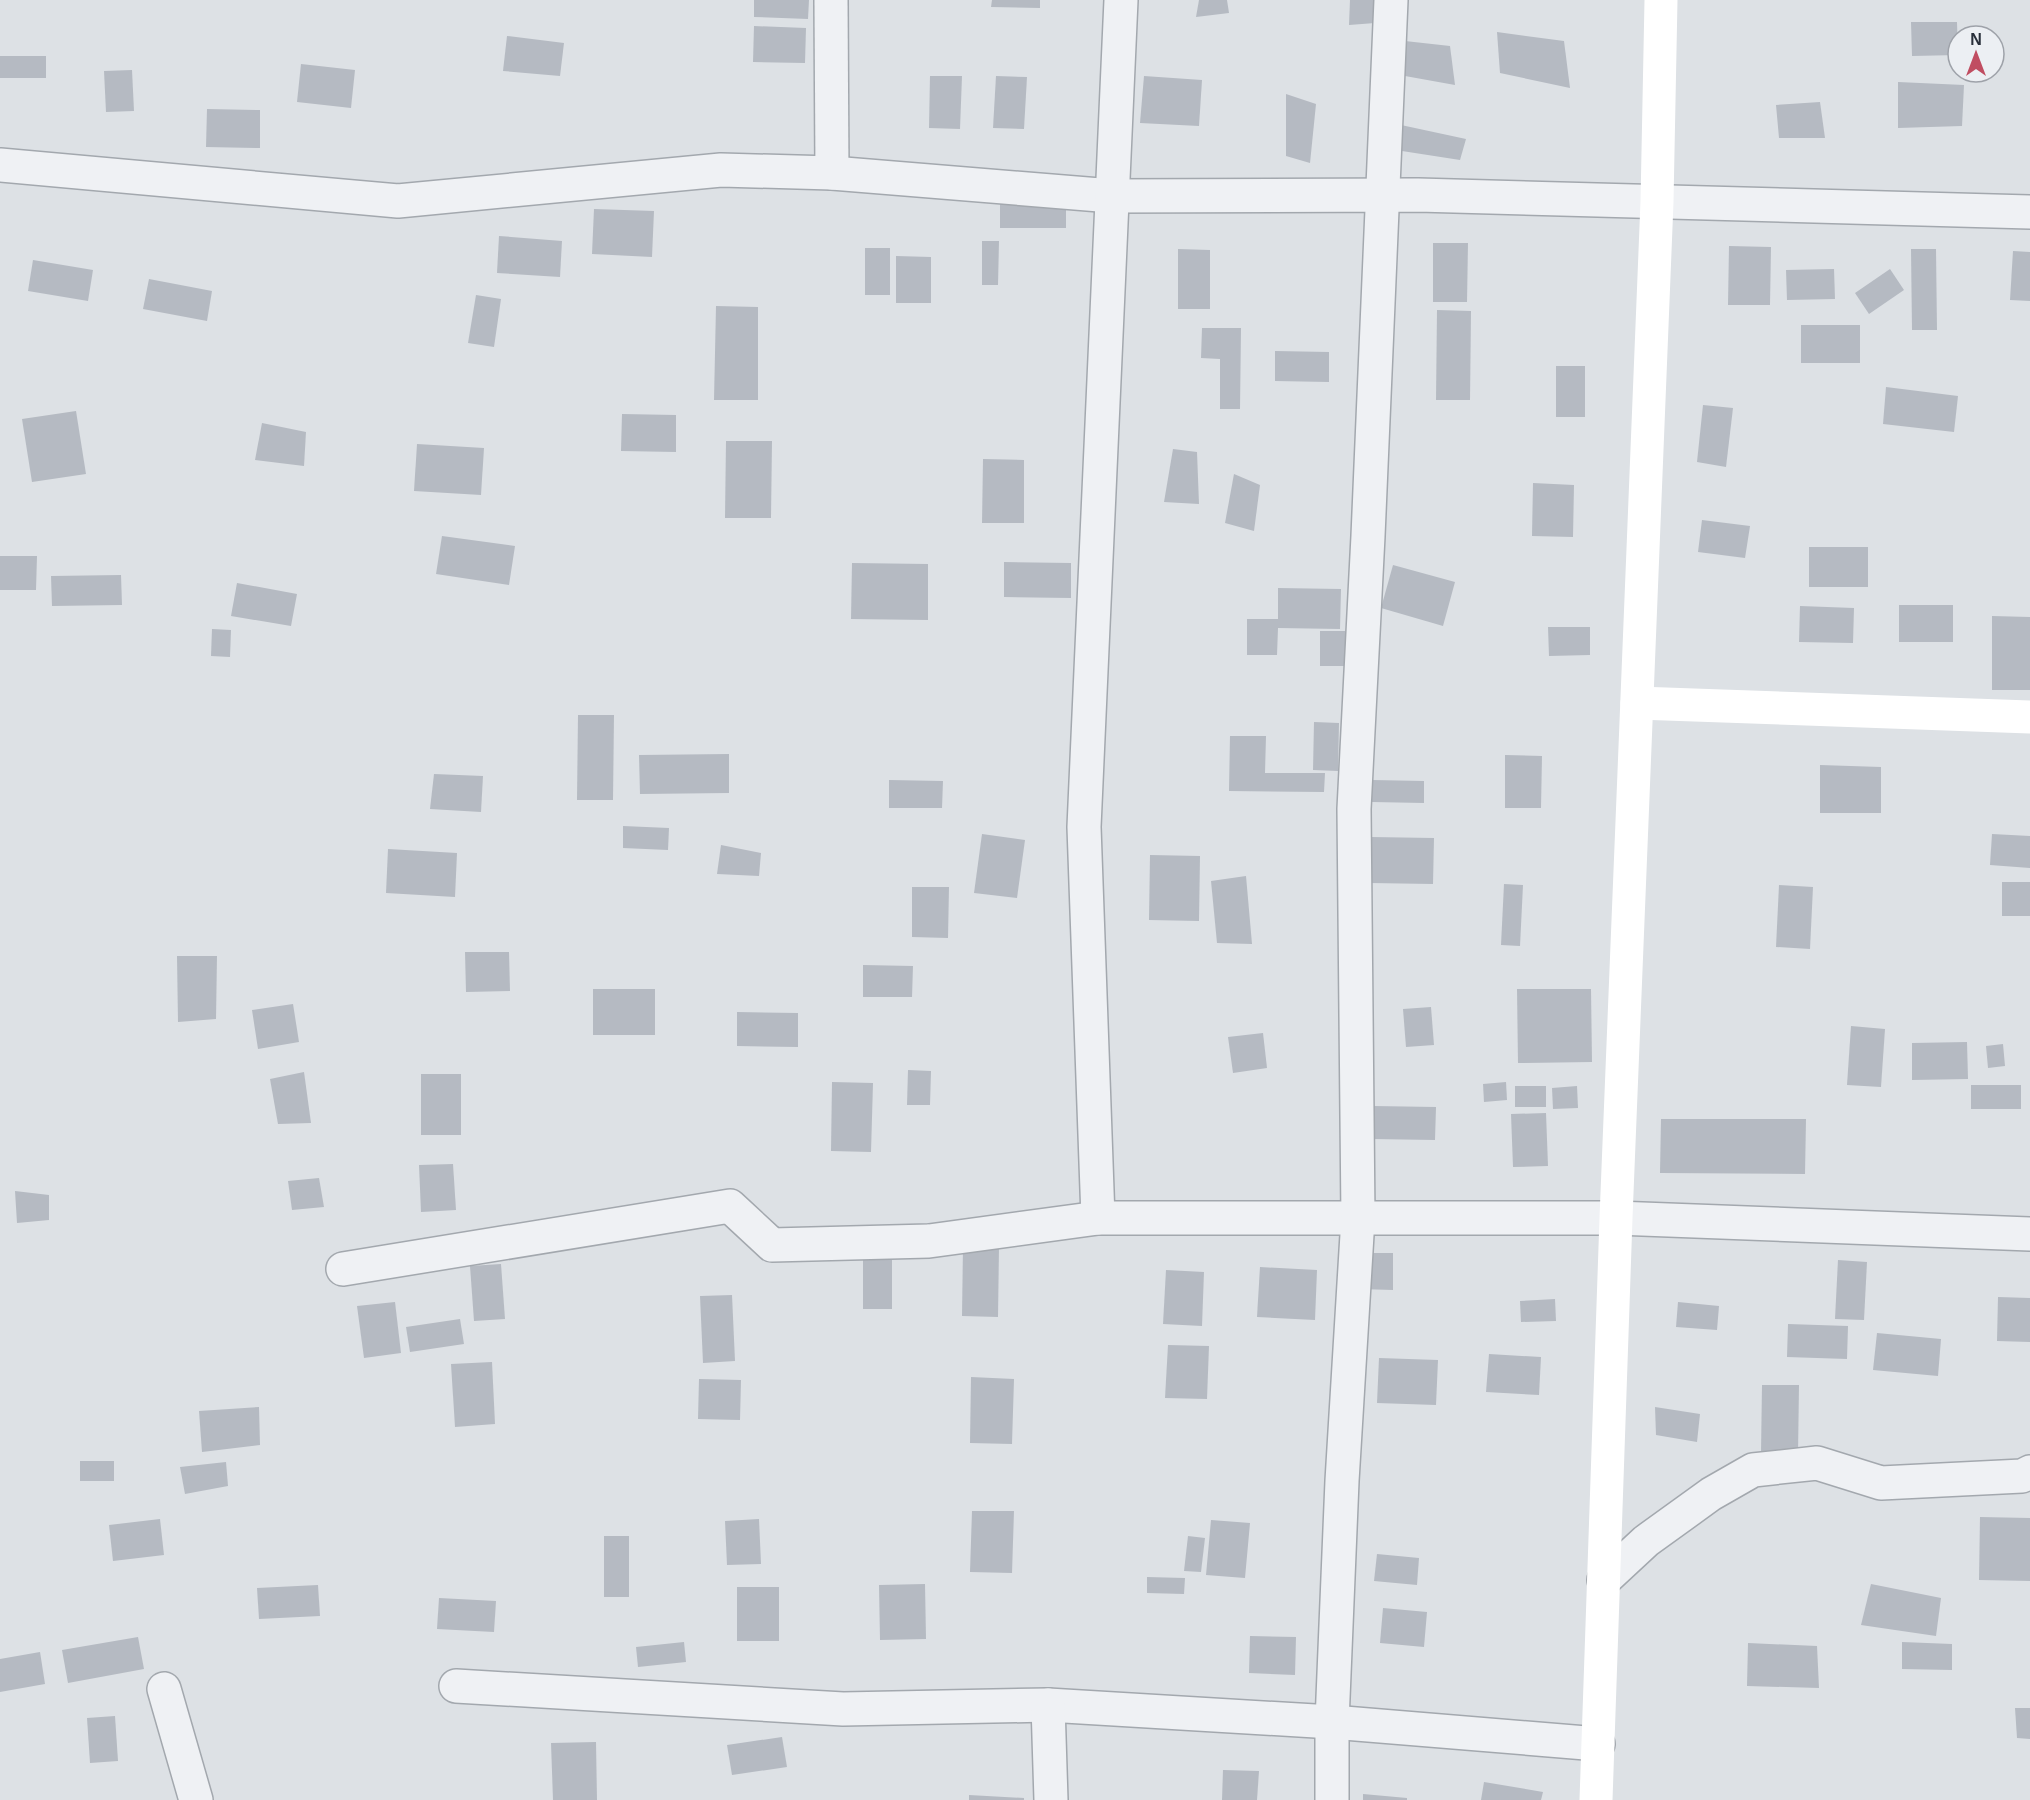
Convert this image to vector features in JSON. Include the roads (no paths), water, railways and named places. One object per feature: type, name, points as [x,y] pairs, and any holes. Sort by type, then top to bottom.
[{"type":"street","points":[[831,0],[832,173]]},
{"type":"street","points":[[1098,1218],[1084,827],[1121,0]]},
{"type":"street","points":[[1332,1800],[1332,1722],[1342,1481],[1358,1218],[1354,809],[1391,0]]},
{"type":"street","points":[[1596,1800],[1616,1218],[1657,202],[1661,0]]},
{"type":"street","points":[[0,165],[398,201],[720,170],[832,173],[1112,196],[1382,195],[2030,212]]},
{"type":"street","points":[[1637,703],[2030,717]]},
{"type":"street","points":[[343,1269],[730,1206],[772,1245],[929,1241],[1098,1218],[1616,1218],[2030,1234]]},
{"type":"street","points":[[1604,1580],[1646,1541],[1711,1494],[1753,1470],[1817,1463],[1881,1483],[2022,1476],[2030,1472]]},
{"type":"street","points":[[456,1686],[843,1709],[1048,1705],[1332,1722],[1598,1744]]},
{"type":"street","points":[[164,1689],[196,1800]]},
{"type":"street","points":[[1048,1705],[1051,1800]]}]
